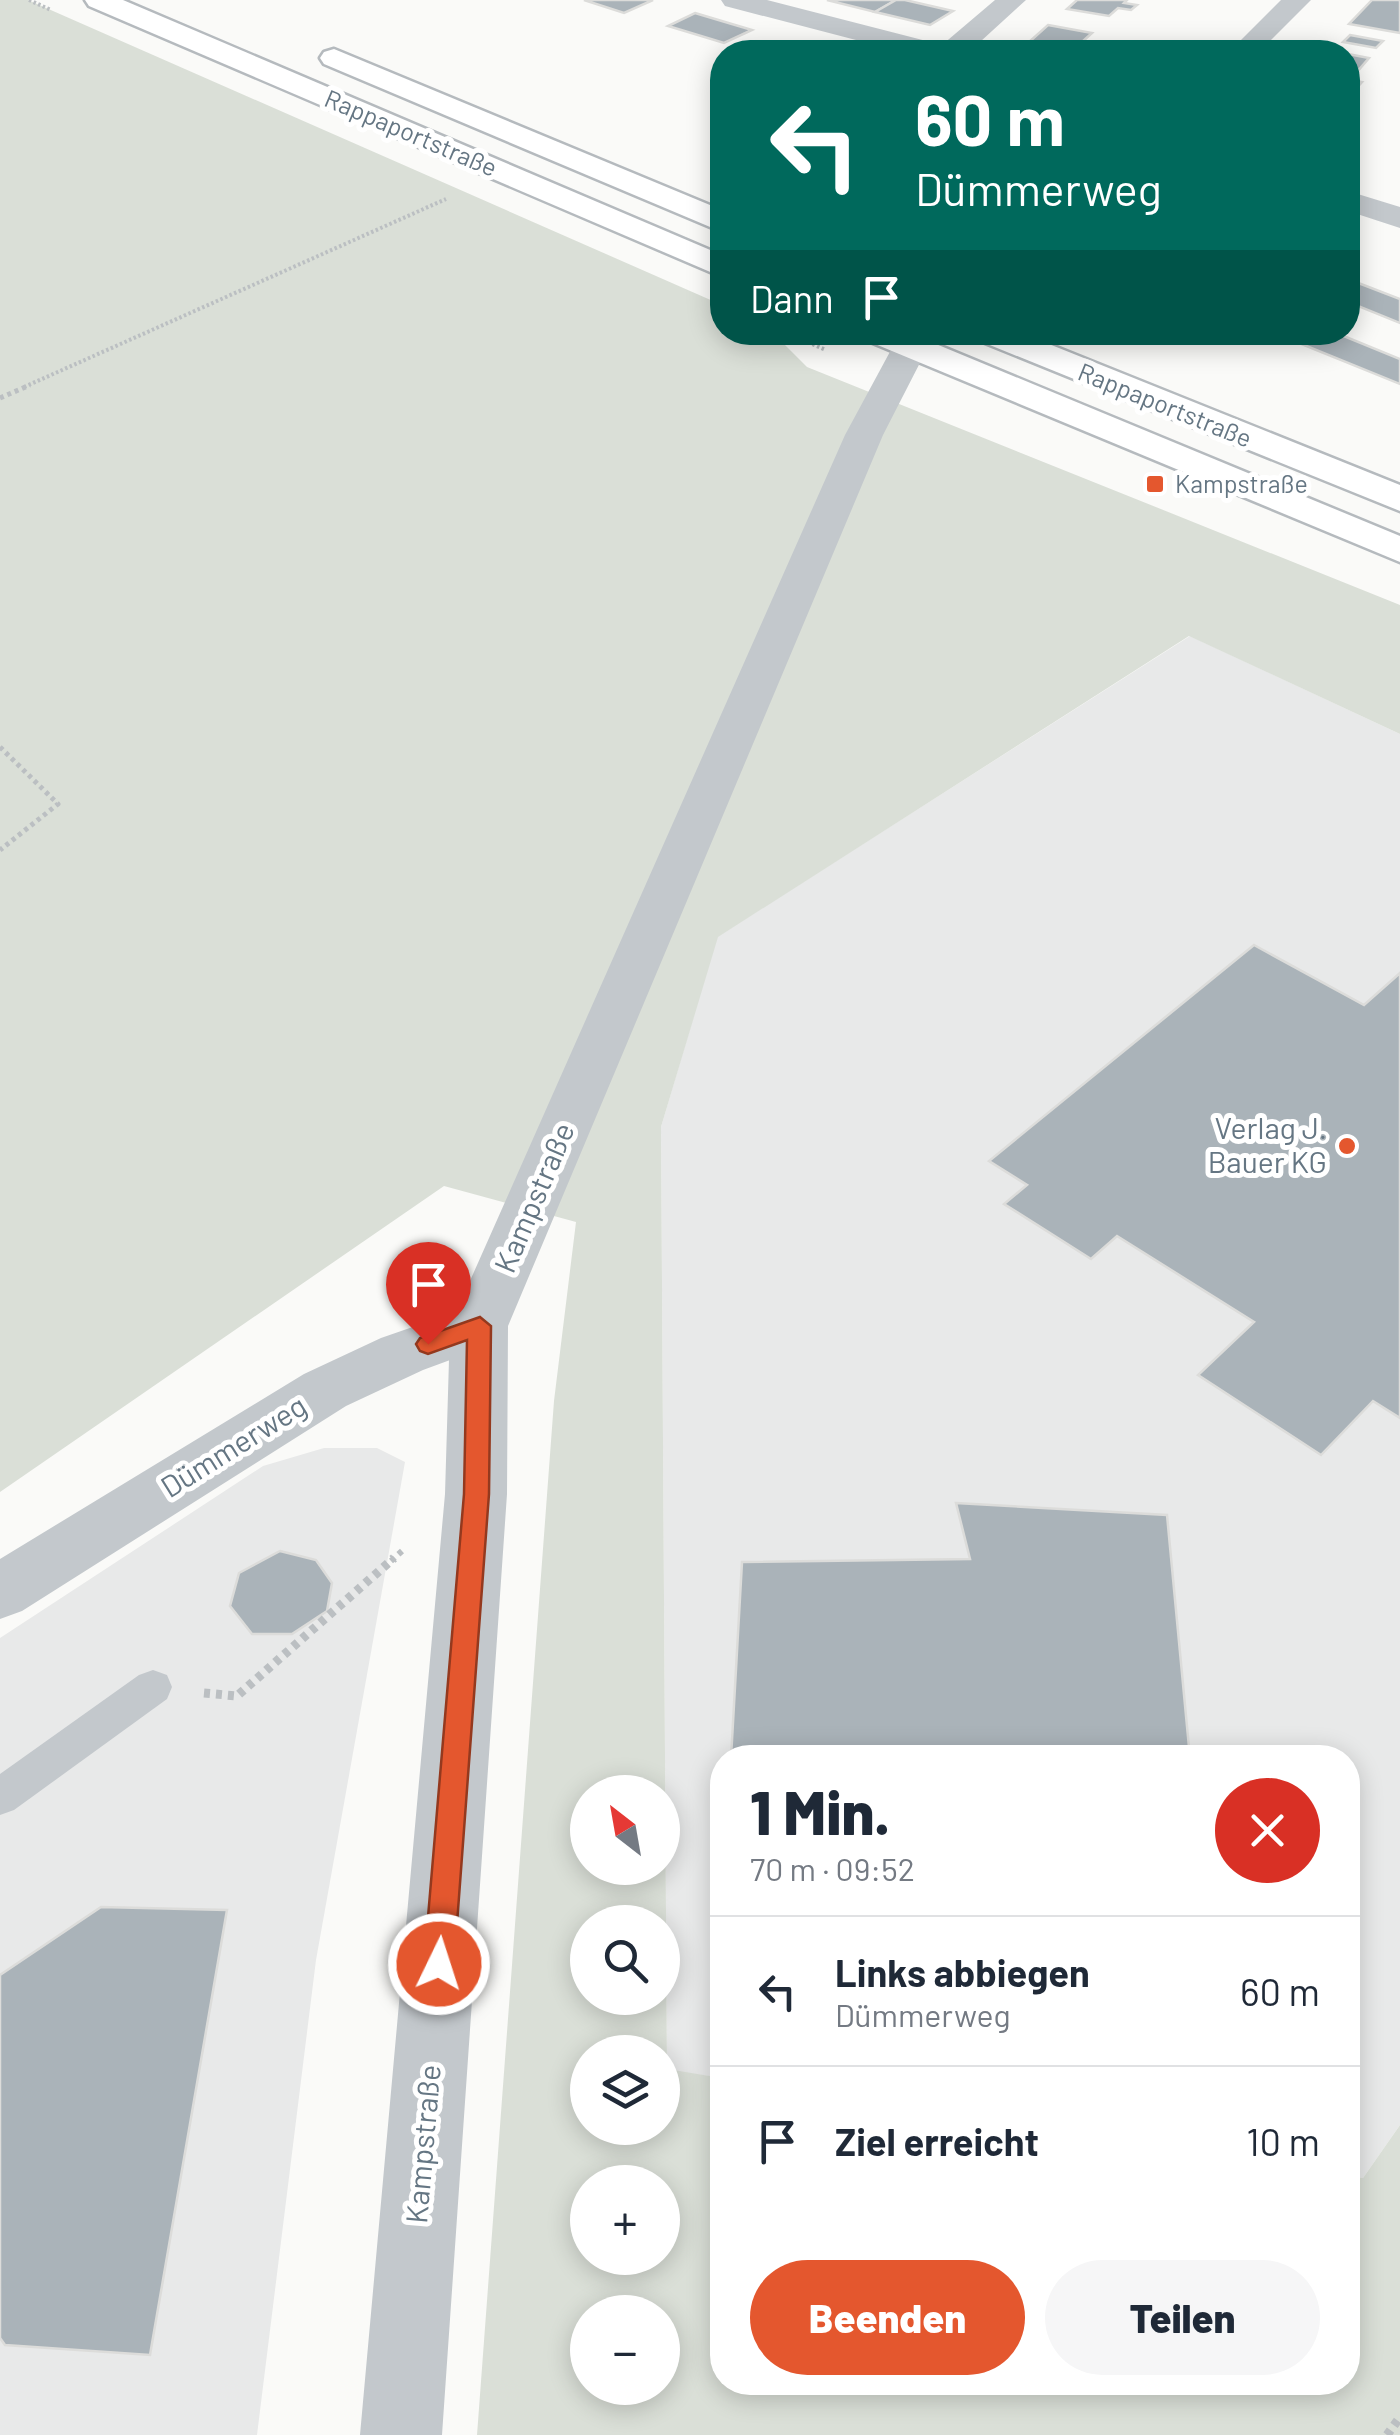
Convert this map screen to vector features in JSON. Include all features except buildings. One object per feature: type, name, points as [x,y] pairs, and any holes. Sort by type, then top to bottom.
[{"type":"main road","name":"Rappaportstraße","points":[[98,0],[710,261]]},
{"type":"main road","name":"Rappaportstraße","points":[[305,46],[710,217]]},
{"type":"main road","name":"Rappaportstraße","points":[[920,345],[1400,550]]},
{"type":"main road","name":"Rappaportstraße","points":[[1019,345],[1400,500]]},
{"type":"street","points":[[734,0],[888,40]]},
{"type":"street","points":[[966,40],[1012,0]]},
{"type":"street","points":[[1255,40],[1297,0]]},
{"type":"street","points":[[1360,205],[1400,218]]},
{"type":"street","name":"Kampstraße","points":[[401,2435],[476,1494],[480,1326],[901,345]]},
{"type":"street","name":"Dümmerweg","points":[[0,1592],[325,1390],[402,1354],[480,1326]]},
{"type":"lane","points":[[0,1796],[153,1688]]},
{"type":"path","points":[[0,398],[505,172]]},
{"type":"path","points":[[0,747],[58,804],[0,850]]},
{"type":"path","points":[[153,1688],[237,1696],[384,1565],[476,1494]]},
{"type":"path","points":[[1387,2435],[1400,2417]]},
{"type":"shaded area","points":[[0,0],[28,0],[710,300],[710,345],[785,345],[807,367],[1400,605],[1400,734],[1189,636],[718,937],[661,1127],[665,1775],[570,1775],[570,1885],[666,1885],[666,1905],[570,1905],[570,2015],[667,2015],[667,2035],[570,2035],[570,2145],[680,2145],[680,2071],[710,2076],[710,2395],[1360,2395],[1360,2178],[1400,2125],[1400,2435],[477,2435],[554,1401],[576,1222],[444,1186],[0,1492]]},
{"type":"shaded area","points":[[1190,636],[1400,734],[1400,2125],[1363,2178],[1360,1745],[710,1745],[710,2076],[680,2072],[680,2035],[667,2035],[667,2015],[680,2015],[680,1905],[666,1905],[666,1885],[680,1885],[680,1775],[665,1775],[661,1127],[717,937]]},
{"type":"shaded area","points":[[324,1448],[377,1448],[405,1462],[316,1960],[257,2435],[0,2435],[0,1638],[263,1466]]},
{"type":"place","name":"Kampstraße","points":[[1155,484]]},
{"type":"place","name":"Verlag J. Bauer KG","points":[[1347,1146]]},
{"type":"route","points":[[428,1344],[480,1326],[476,1494],[439,1964]]}]
